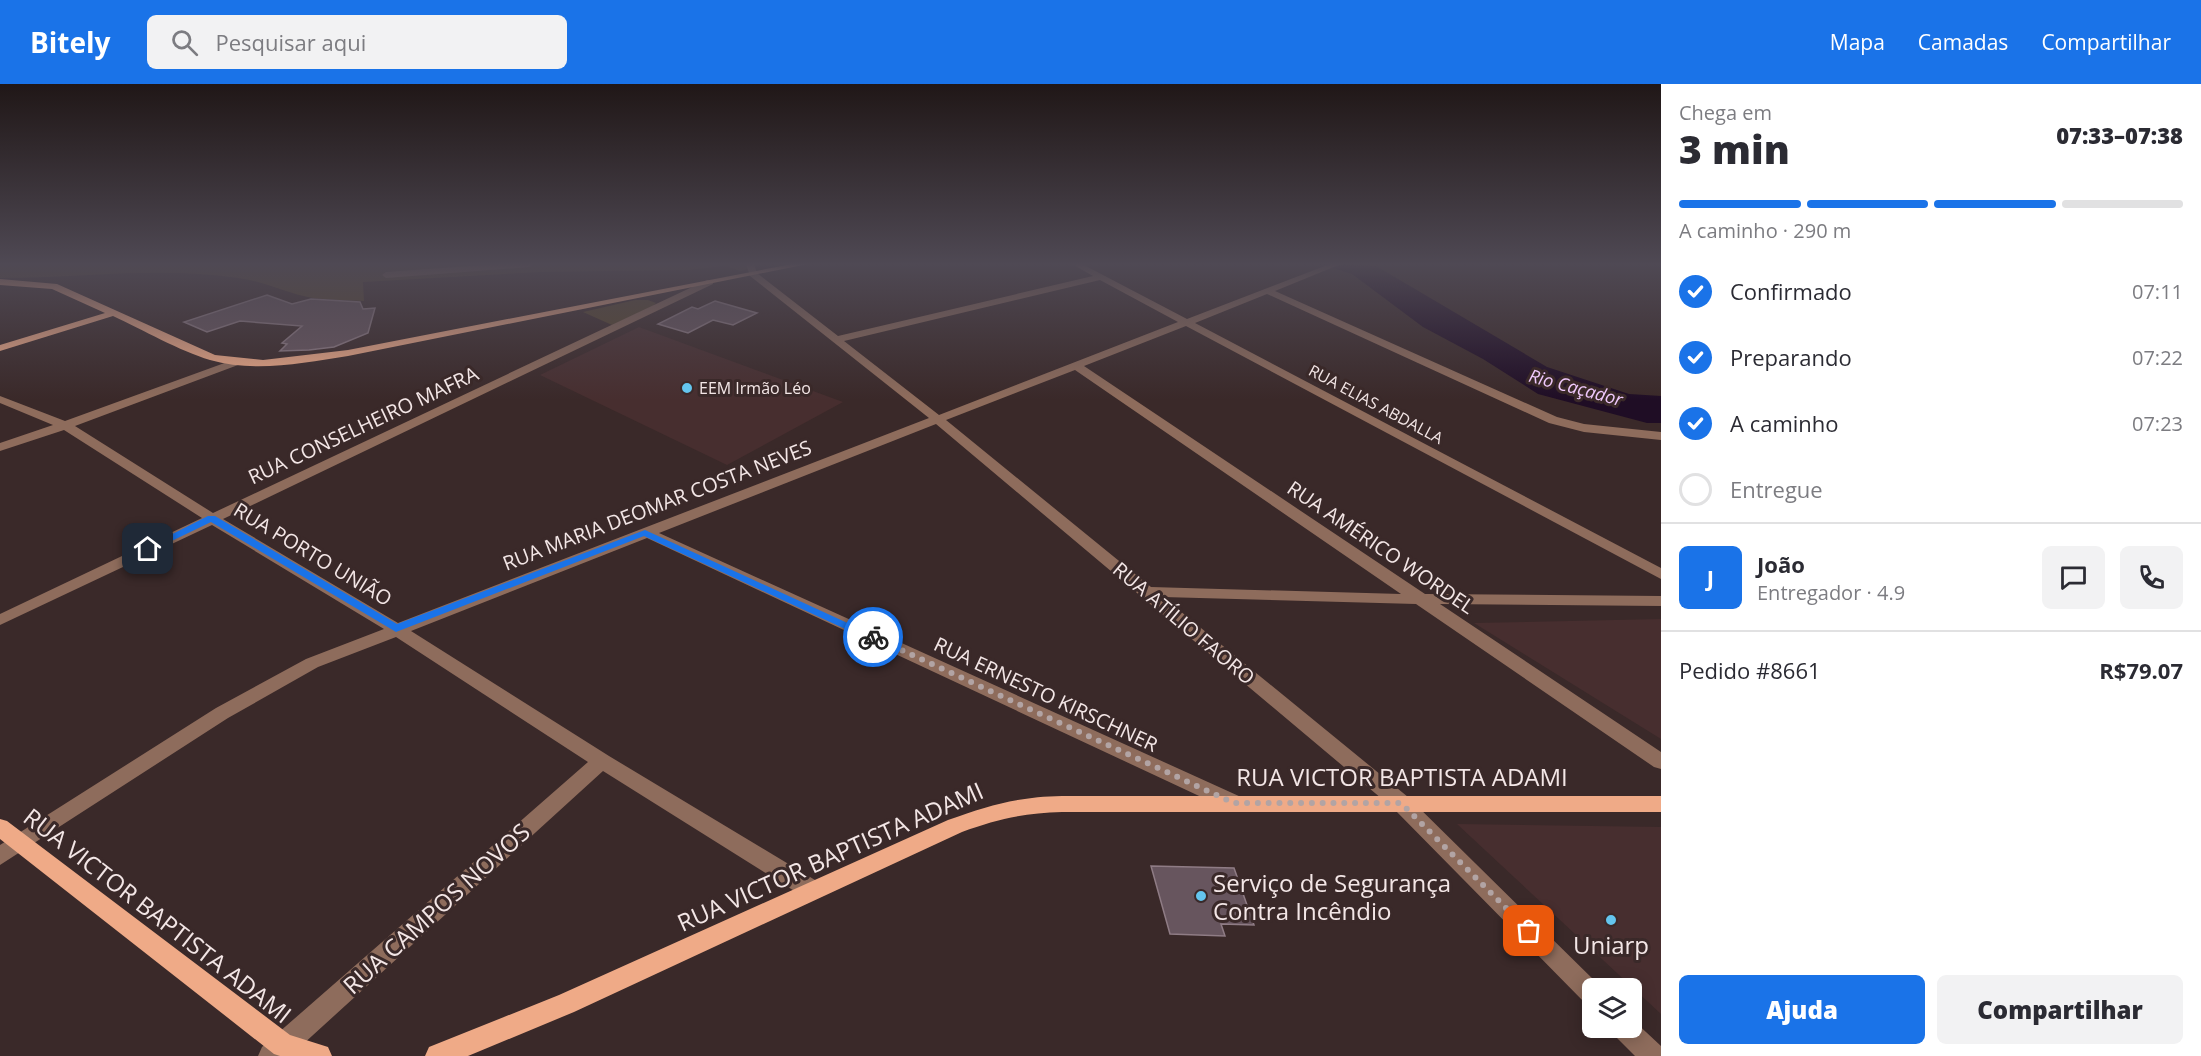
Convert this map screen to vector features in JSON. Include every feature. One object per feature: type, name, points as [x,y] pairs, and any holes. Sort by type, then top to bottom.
[{"type":"main road","points":[[106,309],[212,357],[234,363],[302,360],[348,353],[572,309]]},
{"type":"main road","points":[[0,348],[114,313]]},
{"type":"main road","name":"RUA VICTOR BAPTISTA ADAMI","points":[[438,1056],[566,1004],[955,826],[997,811],[1053,804],[1661,804]]},
{"type":"main road","name":"RUA VICTOR BAPTISTA ADAMI","points":[[0,827],[277,1051],[319,1056]]},
{"type":"street","name":"RUA CONSELHEIRO MAFRA","points":[[0,620],[653,309]]},
{"type":"street","name":"RUA ATÍLIO FAORO","points":[[801,309],[1401,803],[1582,985]]},
{"type":"street","points":[[838,339],[964,309]]},
{"type":"street","name":"RUA ELIAS ABDALLA","points":[[1162,309],[1661,574]]},
{"type":"street","name":"RUA MARIA DEOMAR COSTA NEVES","points":[[0,856],[222,713],[312,663],[396,628],[1221,309]]},
{"type":"street","points":[[1308,309],[1553,420],[1584,428],[1661,436]]},
{"type":"street","points":[[0,456],[95,415],[234,363]]},
{"type":"street","name":"RUA AMÉRICO WORDEL","points":[[1077,366],[1661,762]]},
{"type":"street","name":"RUA PORTO UNIÃO","points":[[0,399],[68,426],[211,518],[396,628],[602,761],[813,890]]},
{"type":"street","points":[[0,447],[68,426]]},
{"type":"street","name":"RUA ERNESTO KIRSCHNER","points":[[645,532],[1234,803]]},
{"type":"street","points":[[1147,592],[1420,599],[1661,601]]},
{"type":"street","name":"RUA CAMPOS NOVOS","points":[[277,1051],[602,761]]},
{"type":"street","points":[[1635,1038],[1653,1056]]},
{"type":"shaded area","points":[[594,309],[647,309],[612,325],[583,312]]},
{"type":"shaded area","name":"EEM Irmão Léo","points":[[639,327],[843,402],[727,465],[540,375]]},
{"type":"shaded area","points":[[1661,619],[1661,739],[1474,623]]},
{"type":"shaded area","name":"Uniarp","points":[[1457,824],[1661,827],[1661,1014],[1642,996],[1642,978],[1622,978]]},
{"type":"water","name":"Rio Caçador","points":[[1399,309],[1449,309],[1547,367],[1629,394],[1661,396],[1661,423],[1647,423],[1538,394],[1483,359],[1423,327]]},
{"type":"building","points":[[223,309],[375,309],[368,333],[334,347],[309,350],[280,351],[287,344],[282,343],[302,326],[240,321],[207,332],[184,322]]},
{"type":"building","points":[[687,309],[744,309],[757,313],[733,325],[713,320],[688,333],[658,324]]},
{"type":"building","name":"Serviço de Segurança Contra Incêndio","points":[[1151,866],[1234,868],[1254,925],[1221,924],[1225,936],[1170,934]]},
{"type":"way so far","points":[[873,637],[1234,803],[1401,803],[1529,931]]},
{"type":"place","name":"EEM Irmão Léo","points":[[687,388]]},
{"type":"place","name":"Serviço de Segurança Contra Incêndio","points":[[1201,896]]},
{"type":"place","name":"Uniarp","points":[[1611,920]]},
{"type":"route","points":[[148,549],[211,518],[396,628],[645,532],[873,637]]}]
